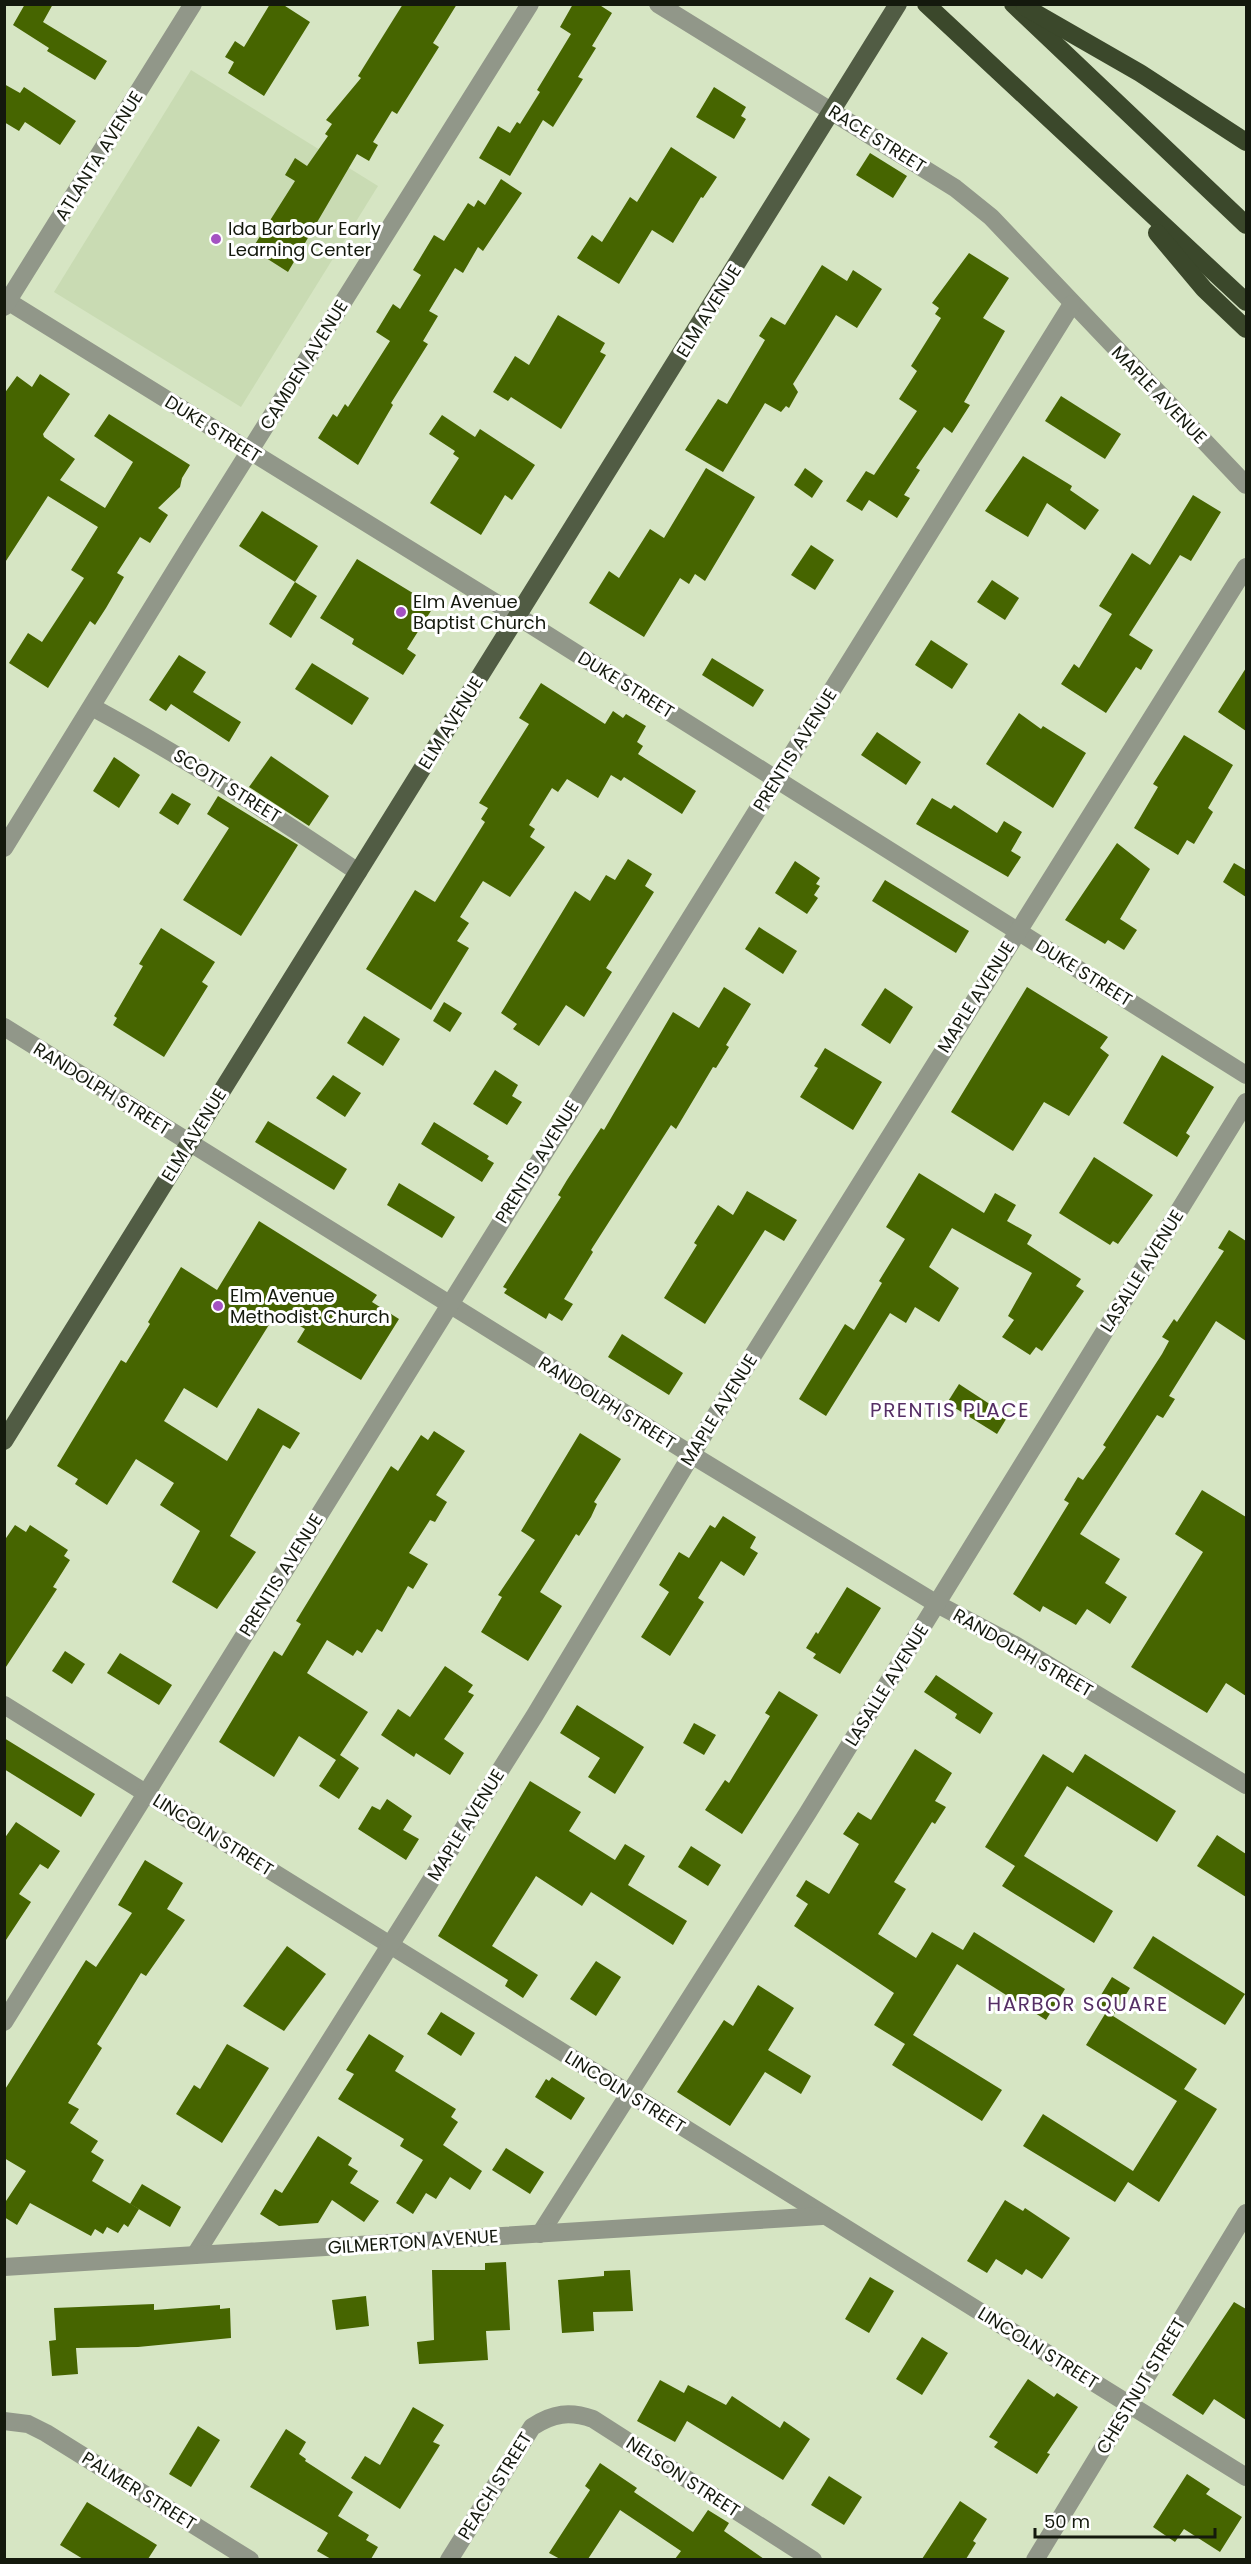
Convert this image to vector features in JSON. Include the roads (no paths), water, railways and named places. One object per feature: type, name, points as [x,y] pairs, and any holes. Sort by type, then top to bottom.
[{"type":"highway","points":[[926,4],[1246,302]]},
{"type":"highway","points":[[1013,4],[1246,225]]},
{"type":"highway","points":[[1021,4],[1140,74],[1246,142]]},
{"type":"highway","points":[[1110,176],[1204,289],[1246,329]]},
{"type":"main road","name":"ELM AVENUE","points":[[4,1441],[897,4]]},
{"type":"street","name":"ATLANTA AVENUE","points":[[6,303],[192,4]]},
{"type":"street","name":"CAMDEN AVENUE","points":[[4,848],[530,4]]},
{"type":"street","name":"RACE STREET","points":[[658,4],[955,188],[991,217],[1072,304]]},
{"type":"street","name":"DUKE STREET","points":[[6,303],[517,616],[1246,1074]]},
{"type":"street","name":"MAPLE AVENUE","points":[[1072,304],[1246,485]]},
{"type":"street","name":"PRENTIS AVENUE","points":[[4,2022],[1072,304]]},
{"type":"street","name":"MAPLE AVENUE","points":[[195,2255],[535,1714],[692,1455],[1246,567]]},
{"type":"street","name":"SCOTT STREET","points":[[92,707],[259,805],[358,872]]},
{"type":"street","name":"RANDOLPH STREET","points":[[4,1027],[692,1455],[937,1604],[1015,1646],[1246,1785]]},
{"type":"street","name":"LASALLE AVENUE","points":[[540,2234],[937,1604],[1246,1102]]},
{"type":"street","name":"LINCOLN STREET","points":[[4,1705],[1246,2478]]},
{"type":"street","name":"CHESTNUT STREET","points":[[1035,2559],[1246,2213]]},
{"type":"street","name":"GILMERTON AVENUE","points":[[4,2267],[822,2216]]},
{"type":"street","name":"NELSON STREET","points":[[547,2417],[563,2413],[580,2415],[593,2420],[813,2559]]},
{"type":"street","name":"PEACH STREET","points":[[449,2559],[532,2427],[547,2417]]},
{"type":"street","name":"PALMER STREET","points":[[4,2421],[28,2424],[250,2559]]},
{"type":"place","name":"Ida Barbour Early Learning Center","points":[[216,239]]},
{"type":"place","name":"Elm Avenue Baptist Church","points":[[401,612]]},
{"type":"place","name":"Elm Avenue Methodist Church","points":[[218,1306]]},
{"type":"district","name":"PRENTIS PLACE","points":[[950,1410]]},
{"type":"district","name":"HARBOR SQUARE","points":[[1078,2004]]}]
